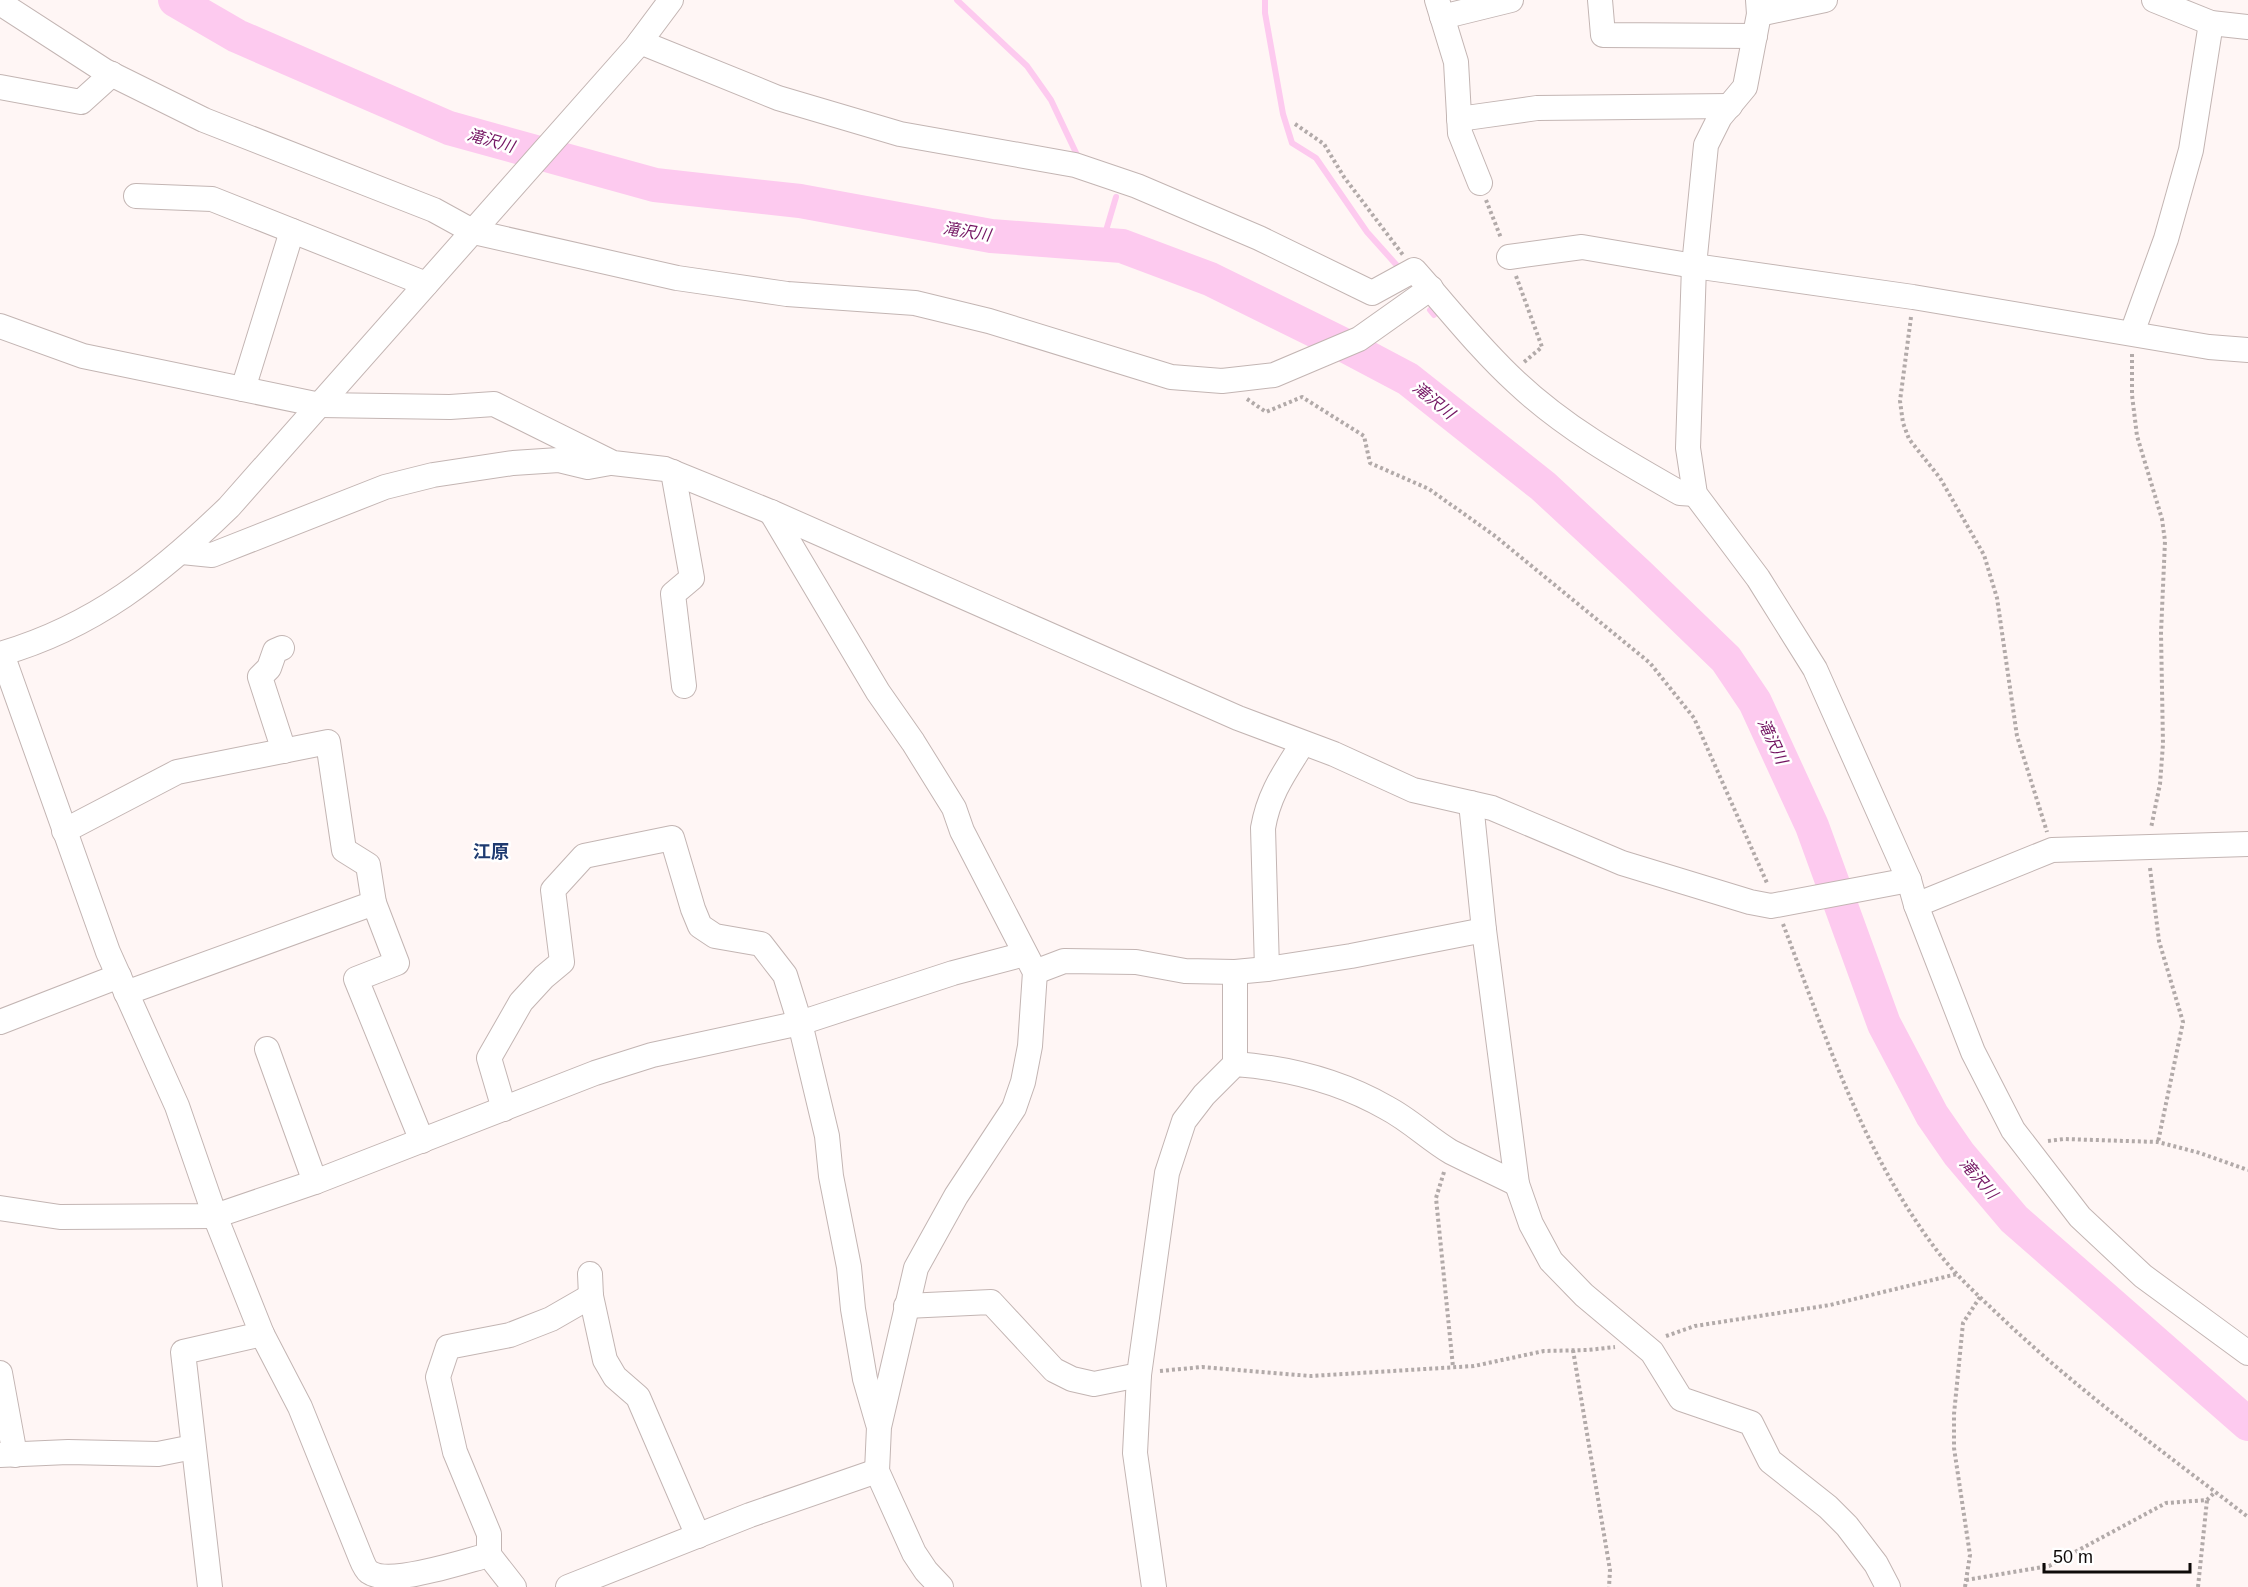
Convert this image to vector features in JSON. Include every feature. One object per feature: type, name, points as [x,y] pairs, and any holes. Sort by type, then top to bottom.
[{"type":"street","points":[[489,1555],[403,1576],[378,1576],[368,1571],[300,1407],[262,1334],[215,1216],[177,1106],[122,985],[1,654],[76,625],[131,592],[182,552],[229,507],[638,44],[671,0]]},
{"type":"street","points":[[1480,183],[1460,133],[1456,62],[1439,9],[1511,0]]},
{"type":"street","points":[[1600,0],[1603,35],[1757,17],[1826,0]]},
{"type":"street","points":[[2154,0],[2211,23],[2248,27]]},
{"type":"street","points":[[0,3],[112,74],[204,120],[434,210],[474,232],[677,278],[787,294],[915,303],[989,321],[1171,377],[1222,381],[1274,375],[1359,339],[1431,288]]},
{"type":"street","points":[[1757,17],[1745,87],[1720,117],[1706,145],[1694,266],[1688,448],[1695,494],[1758,578],[1815,669],[1916,905],[1973,1052],[2013,1130],[2080,1217],[2143,1276],[2248,1353]]},
{"type":"street","points":[[2132,333],[2166,239],[2191,150],[2211,23]]},
{"type":"street","points":[[638,44],[778,98],[900,134],[1075,165],[1137,186],[1259,238],[1372,294],[1414,270],[1476,342],[1509,375],[1582,435],[1680,493],[1695,494]]},
{"type":"street","points":[[0,87],[81,102],[112,74]]},
{"type":"street","points":[[1459,119],[1537,108],[1730,106]]},
{"type":"street","points":[[136,196],[212,199],[426,284]]},
{"type":"street","points":[[243,389],[292,231]]},
{"type":"street","points":[[1509,257],[1582,247],[1694,266],[1913,297],[2209,347],[2248,350]]},
{"type":"street","points":[[0,326],[83,356],[320,405],[450,407],[494,404],[613,463]]},
{"type":"street","points":[[182,552],[212,555],[385,487],[433,475],[513,463],[559,460],[588,467],[613,463],[665,469],[771,512],[1238,718],[1413,790],[1492,808],[1622,862],[1750,902],[1771,906],[1905,880]]},
{"type":"street","points":[[673,472],[692,579],[673,594],[684,687]]},
{"type":"street","points":[[771,512],[878,692],[913,742],[954,808],[963,831],[1030,963],[1030,1046],[1023,1082],[1014,1108],[956,1196],[916,1268],[879,1427],[877,1471],[914,1552],[926,1572],[941,1587]]},
{"type":"street","points":[[282,648],[275,651],[269,668],[260,677],[284,751]]},
{"type":"street","points":[[64,831],[177,772],[328,742],[344,850],[368,865],[375,903],[397,963],[356,979],[422,1141]]},
{"type":"street","points":[[1267,969],[1263,828],[1266,809],[1274,789],[1303,743]]},
{"type":"street","points":[[1471,803],[1484,930],[1517,1184],[1531,1224],[1551,1261],[1584,1295],[1652,1352],[1681,1399],[1750,1423],[1770,1461],[1828,1507],[1847,1526],[1876,1564],[1888,1587]]},
{"type":"street","points":[[504,1109],[489,1058],[520,1002],[544,977],[562,963],[553,890],[584,856],[672,838],[700,926],[715,936],[761,944],[785,975],[800,1023],[827,1136],[831,1176],[849,1267],[853,1309],[865,1379],[879,1427]]},
{"type":"street","points":[[1916,905],[2052,850],[2248,844]]},
{"type":"street","points":[[0,1022],[375,903]]},
{"type":"street","points":[[0,1208],[60,1217],[215,1216],[315,1182],[595,1073],[652,1056],[800,1023],[953,973],[1064,961],[1136,962],[1185,971],[1235,972],[1351,956],[1484,930]]},
{"type":"street","points":[[1154,1587],[1135,1453],[1139,1375],[1167,1173],[1184,1121],[1204,1095],[1235,1064],[1235,972]]},
{"type":"street","points":[[267,1049],[315,1182]]},
{"type":"street","points":[[1235,1064],[1270,1067],[1307,1074],[1362,1094],[1389,1108],[1450,1151],[1517,1184]]},
{"type":"street","points":[[514,1587],[489,1555],[489,1534],[455,1452],[438,1377],[448,1347],[510,1335],[551,1319],[590,1285],[605,1360],[615,1377],[638,1397],[698,1536]]},
{"type":"street","points":[[906,1306],[991,1302],[1054,1370],[1072,1380],[1094,1384],[1139,1375]]},
{"type":"street","points":[[210,1587],[183,1352],[262,1334]]},
{"type":"street","points":[[0,1373],[7,1455],[69,1452],[158,1454],[193,1447]]},
{"type":"street","points":[[568,1587],[698,1536],[877,1471]]},
{"type":"path","points":[[1295,124],[1324,144],[1344,177],[1414,270]]},
{"type":"path","points":[[1480,183],[1542,346],[1509,375]]},
{"type":"path","points":[[1913,297],[1900,400],[1903,423],[1909,440],[1940,478],[1984,555],[1996,598],[2018,736],[2052,850]]},
{"type":"path","points":[[2132,333],[2132,395],[2137,436],[2162,519],[2165,541],[2161,633],[2163,744],[2160,784],[2148,847],[2159,941],[2183,1022],[2158,1142]]},
{"type":"path","points":[[2023,1143],[2064,1139],[2158,1142],[2200,1152],[2248,1170]]},
{"type":"path","points":[[1450,1151],[1436,1198],[1453,1367]]},
{"type":"path","points":[[1139,1375],[1175,1368],[1202,1367],[1311,1376],[1474,1366],[1544,1351],[1642,1344],[1695,1326],[1830,1305],[1957,1274]]},
{"type":"path","points":[[1965,1587],[1970,1555],[1954,1449],[1954,1414],[1963,1323],[1980,1297]]},
{"type":"path","points":[[1573,1350],[1610,1570],[1609,1587]]},
{"type":"path","points":[[2198,1587],[2207,1500],[2215,1492]]},
{"type":"path","points":[[1966,1581],[2049,1566],[2166,1503],[2207,1500]]},
{"type":"waterway","name":"滝沢川","points":[[175,0],[237,36],[449,128],[655,185],[800,201],[991,236],[1122,246],[1210,279],[1408,379],[1543,486],[1726,659],[1755,702],[1812,826],[1884,1024],[1932,1115],[1959,1154],[2014,1219],[2248,1424]]},
{"type":"waterway","points":[[957,0],[1027,66],[1051,100],[1078,157],[1081,158]]},
{"type":"waterway","points":[[1265,0],[1265,13],[1283,114],[1292,143],[1316,158],[1367,232],[1401,270]]},
{"type":"waterway","points":[[1102,244],[1116,197]]},
{"type":"waterway","points":[[1430,310],[1434,315]]},
{"type":"district","name":"江原","points":[[491,852]]}]
